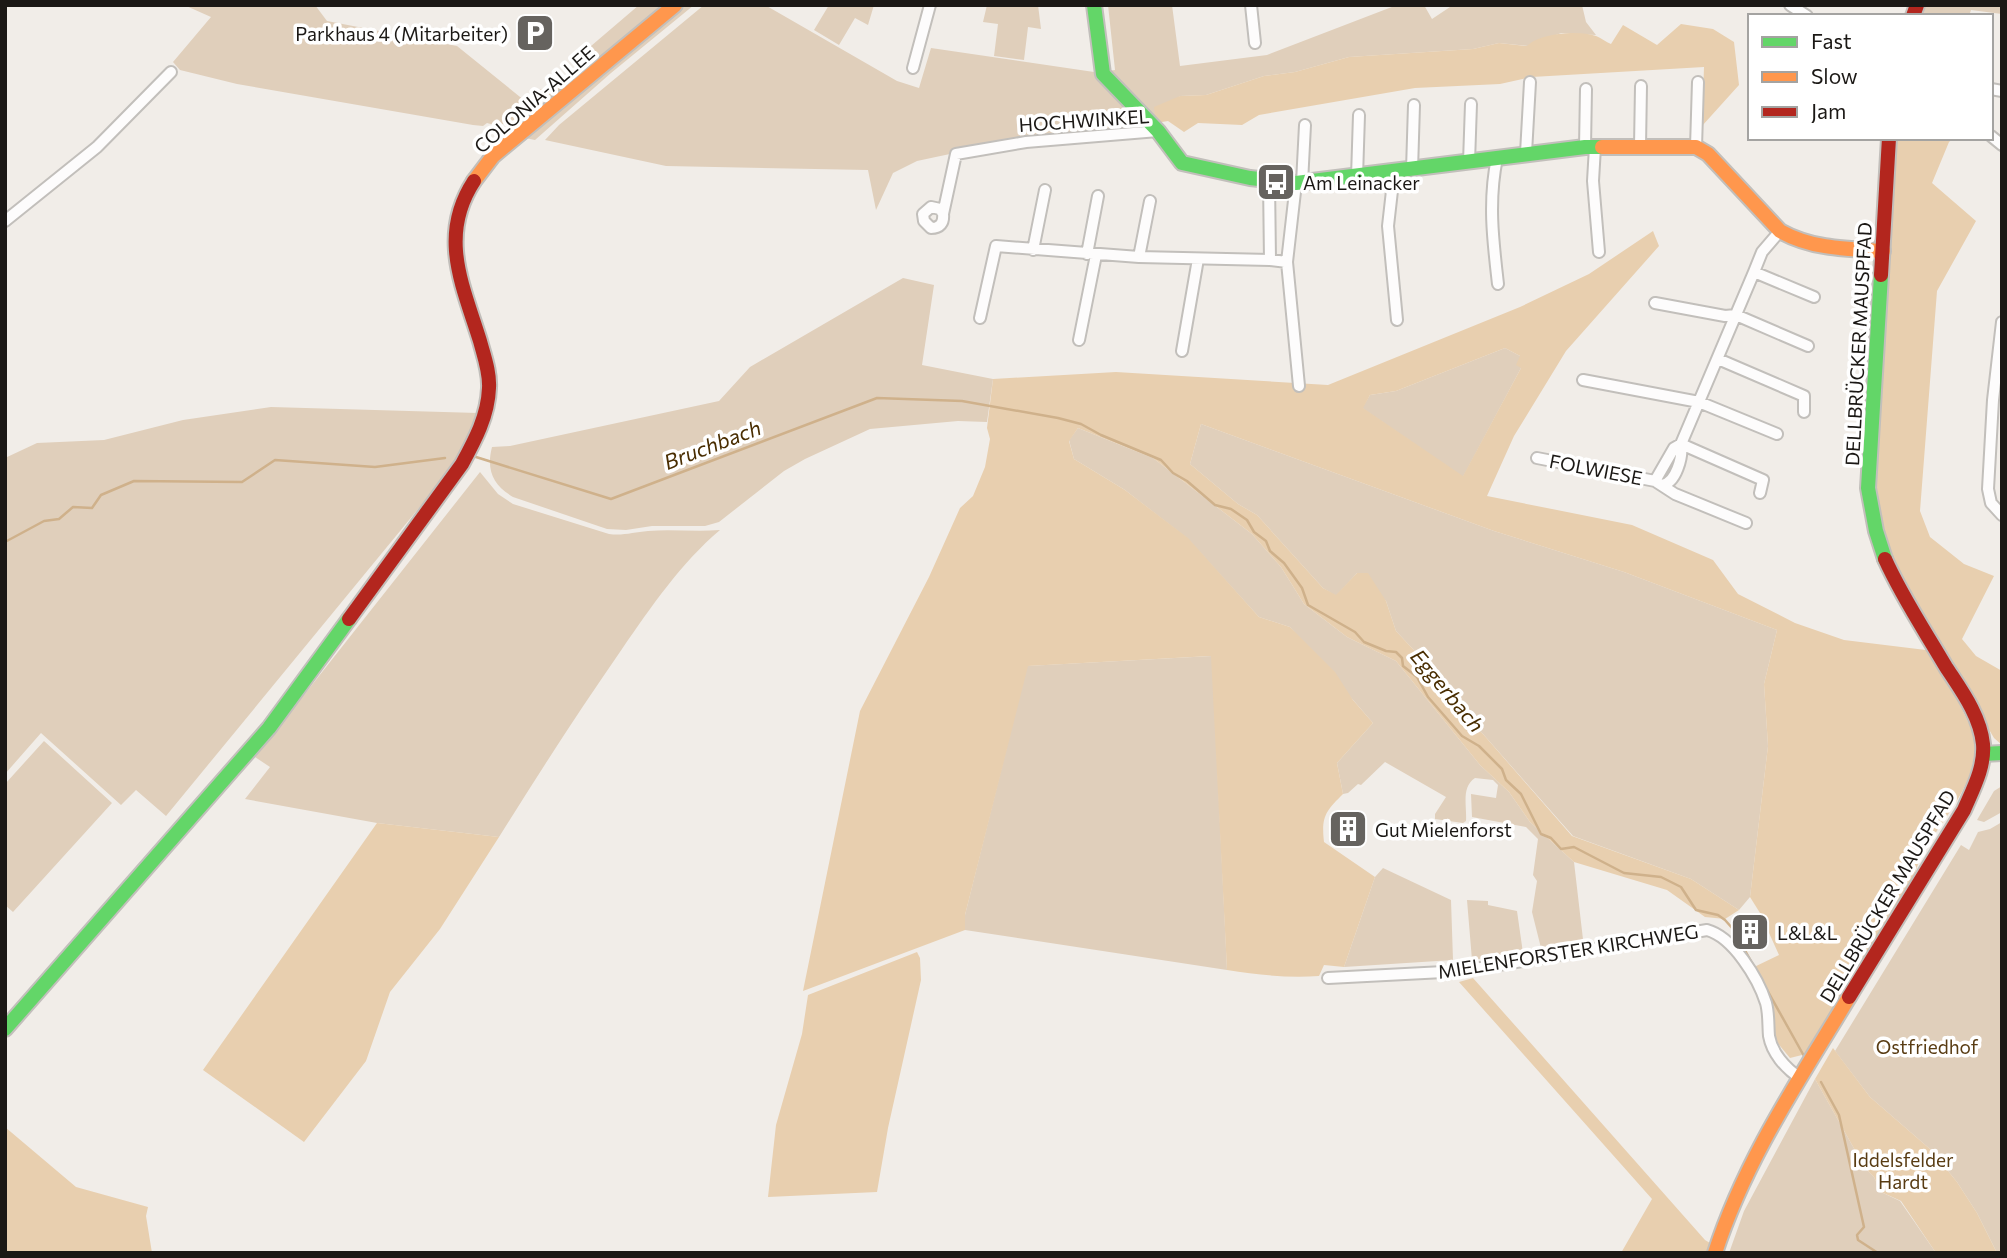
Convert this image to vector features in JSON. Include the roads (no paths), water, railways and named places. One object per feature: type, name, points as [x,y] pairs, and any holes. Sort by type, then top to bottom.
[{"type":"main road","name":"COLONIA-ALLEE","points":[[5,1029],[269,728],[462,464],[482,424],[489,388],[488,370],[456,266],[455,237],[460,207],[474,180],[493,156],[675,5]]},
{"type":"main road","points":[[1094,5],[1103,74],[1158,131]]},
{"type":"main road","name":"HOCHWINKEL","points":[[1158,131],[1182,163],[1269,181],[1299,183],[1590,147],[1696,147]]},
{"type":"main road","name":"DELLBRÜCKER MAUSPFAD","points":[[1716,1253],[1727,1213],[1739,1186],[1800,1078],[1962,813],[1979,776],[1983,754],[1980,731],[1968,703],[1897,583],[1879,544],[1872,516],[1868,488],[1889,140]]},
{"type":"main road","points":[[1696,147],[1708,154],[1780,232],[1791,239],[1811,245],[1883,251]]},
{"type":"main road","points":[[1983,754],[2002,752]]},
{"type":"street","points":[[913,68],[930,5]]},
{"type":"street","points":[[1251,5],[1255,43]]},
{"type":"street","points":[[5,221],[97,147],[171,72]]},
{"type":"street","points":[[1526,153],[1530,82]]},
{"type":"street","points":[[1696,147],[1698,82]]},
{"type":"street","points":[[1640,146],[1641,86]]},
{"type":"street","points":[[1586,89],[1599,252]]},
{"type":"street","points":[[1469,162],[1471,104]]},
{"type":"street","points":[[1412,170],[1414,105]]},
{"type":"street","points":[[1357,177],[1359,115]]},
{"type":"street","points":[[1299,386],[1287,262],[1305,125]]},
{"type":"street","name":"HOCHWINKEL","points":[[943,214],[956,154],[1026,142],[1158,131]]},
{"type":"street","points":[[1497,158],[1491,187],[1490,218],[1497,284]]},
{"type":"street","points":[[1394,173],[1388,226],[1398,320]]},
{"type":"street","points":[[1269,181],[1270,260]]},
{"type":"street","points":[[1033,250],[1045,190]]},
{"type":"street","points":[[1079,340],[1098,196]]},
{"type":"street","points":[[1139,257],[1150,201]]},
{"type":"street","name":"FOLWIESE","points":[[1658,483],[1674,448],[1681,444],[1762,252],[1780,232]]},
{"type":"street","points":[[980,318],[996,246],[1139,257],[1287,262]]},
{"type":"street","points":[[1182,351],[1198,259]]},
{"type":"street","points":[[1754,272],[1814,297]]},
{"type":"street","points":[[1655,303],[1725,316],[1735,315],[1808,346]]},
{"type":"street","points":[[2001,330],[1988,489],[1991,503],[2002,514]]},
{"type":"street","points":[[1718,359],[1804,396],[1804,412]]},
{"type":"street","points":[[1583,380],[1699,402],[1777,434]]},
{"type":"street","points":[[1992,443],[2002,422]]},
{"type":"street","points":[[1681,444],[1763,480],[1760,493]]},
{"type":"street","name":"FOLWIESE","points":[[1537,458],[1658,483],[1675,494],[1746,523]]},
{"type":"street","name":"MIELENFORSTER KIRCHWEG","points":[[1328,978],[1464,971],[1707,930],[1718,933],[1732,945],[1746,966],[1766,1002],[1773,1050],[1800,1078]]},
{"type":"waterway","name":"Eggerbach","points":[[476,457],[611,499],[877,398],[962,401],[1058,418],[1081,424],[1161,460],[1173,473],[1187,481],[1215,505],[1231,509],[1247,520],[1254,532],[1266,541],[1270,551],[1284,563],[1302,588],[1308,605],[1355,632],[1364,642],[1396,652],[1402,658],[1403,666],[1417,677],[1428,697],[1462,736],[1479,746],[1502,769],[1506,780],[1521,794],[1541,834],[1551,838],[1561,849],[1574,847],[1624,873],[1661,877],[1681,887],[1696,910],[1718,915],[1725,920],[1733,929],[1804,1056]]},
{"type":"waterway","name":"Bruchbach","points":[[5,542],[44,521],[59,519],[73,507],[92,508],[101,495],[134,481],[242,482],[275,460],[375,467],[445,458]]},
{"type":"waterway","name":"Eggerbach","points":[[1821,1082],[1839,1115],[1864,1227],[1857,1235],[1858,1240],[1878,1253]]},
{"type":"place","name":"Parkhaus 4 (Mitarbeiter)","points":[[535,33]]},
{"type":"place","name":"Am Leinacker","points":[[1276,182]]},
{"type":"place","name":"Gut Mielenforst","points":[[1348,829]]},
{"type":"place","name":"L&L&L","points":[[1750,932]]},
{"type":"park label","name":"Ostfriedhof","points":[[1927,1046]]},
{"type":"park label","name":"Iddelsfelder Hardt","points":[[1903,1170]]}]
